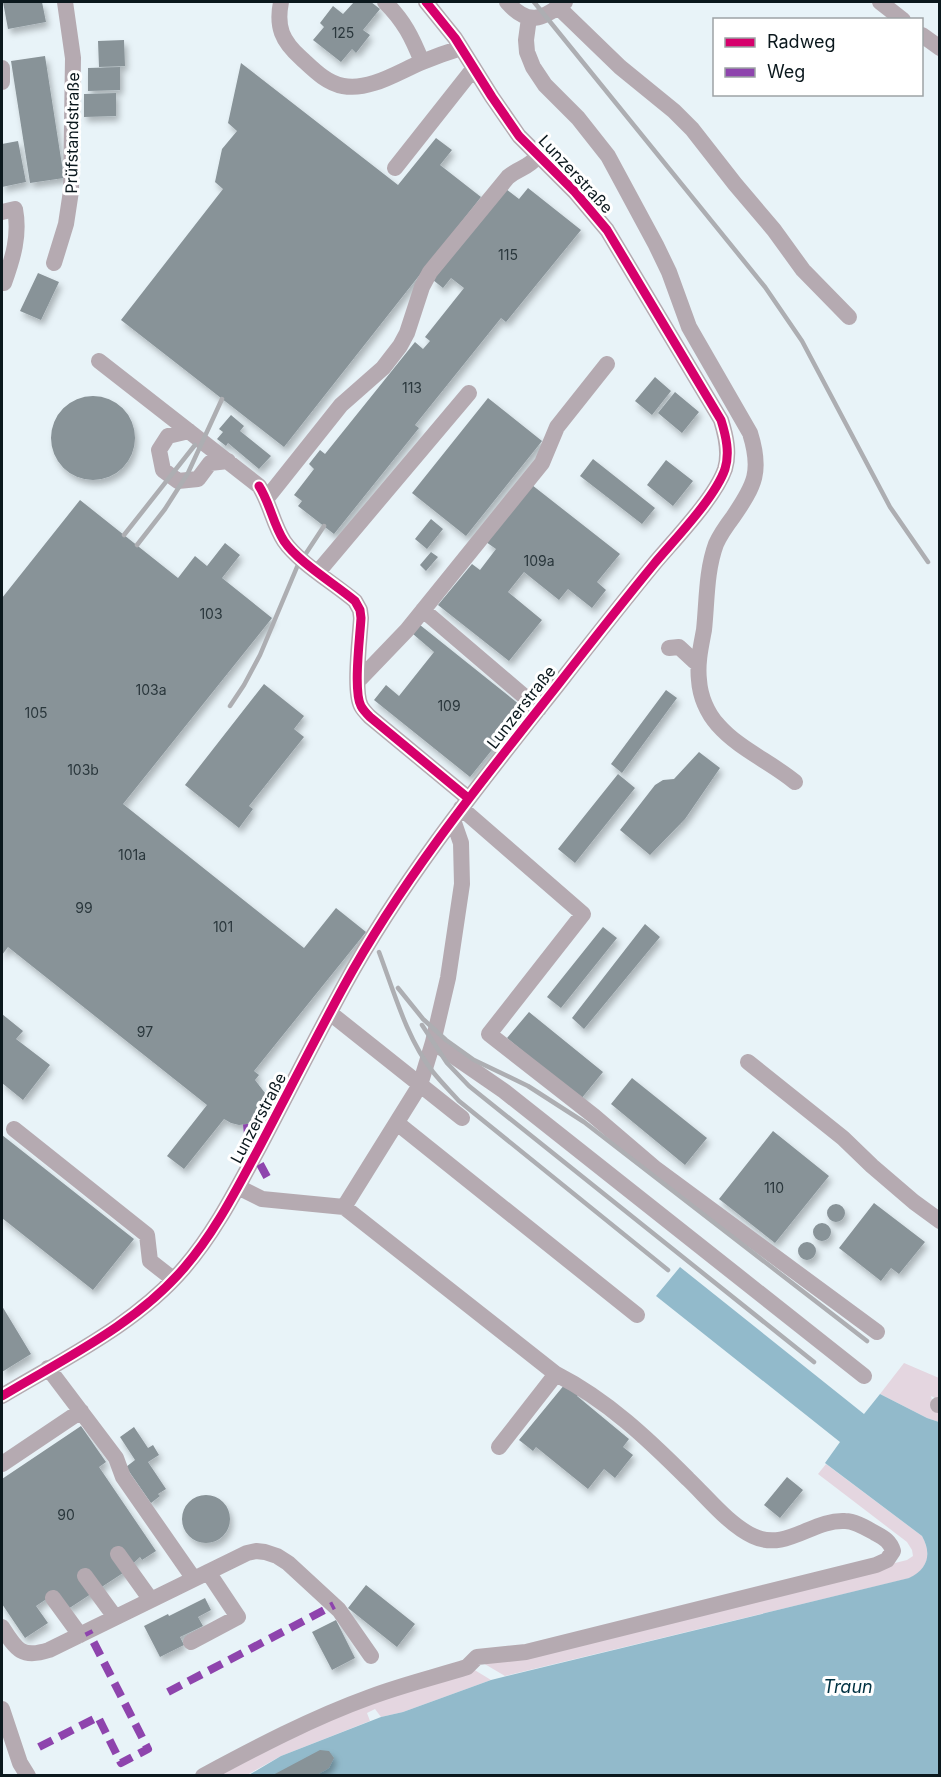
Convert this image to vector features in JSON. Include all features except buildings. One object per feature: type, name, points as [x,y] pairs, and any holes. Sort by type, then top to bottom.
[{"type":"street","name":"Prüfstandstraße","points":[[54,263],[66,224],[71,191],[73,58],[65,2]]},
{"type":"street","points":[[282,2],[279,12],[280,28],[285,42],[326,80],[343,86],[362,86],[388,78],[422,62],[461,48]]},
{"type":"street","points":[[385,2],[399,15],[410,33],[422,62]]},
{"type":"street","name":"Lunzerstraße","points":[[2,1396],[123,1323],[156,1296],[184,1268],[207,1238],[238,1187],[345,984],[384,919],[461,808],[617,609],[711,495],[724,471],[727,456],[726,437],[721,420],[607,230],[574,192],[519,136],[461,48],[426,2]]},
{"type":"street","points":[[507,2],[521,16],[529,18],[536,18],[561,4],[620,67],[674,111],[692,129],[774,230],[803,270],[849,317]]},
{"type":"street","points":[[880,2],[900,18]]},
{"type":"street","points":[[529,18],[526,52],[532,67],[545,85],[578,118],[608,156],[669,272],[690,327],[750,433],[757,464],[755,477],[746,498],[717,543],[714,552],[698,664],[699,681],[708,711],[717,725],[732,739],[795,782]]},
{"type":"street","points":[[923,36],[939,48]]},
{"type":"street","points":[[2,68],[2,82]]},
{"type":"street","points":[[395,168],[474,68]]},
{"type":"street","points":[[263,492],[341,405],[383,368],[407,333],[422,287],[430,272],[508,177],[515,171],[530,165],[538,156]]},
{"type":"street","points":[[2,212],[15,209],[17,218],[16,246],[4,283]]},
{"type":"street","points":[[99,362],[228,461],[263,492],[279,531],[294,553],[355,601],[360,610],[358,699],[361,707],[461,808],[584,914],[489,1034],[594,1116],[656,1170],[877,1332]]},
{"type":"street","points":[[358,681],[407,630],[542,463],[557,428],[608,364]]},
{"type":"street","points":[[318,572],[469,393]]},
{"type":"street","points":[[189,431],[168,436],[159,450],[163,470],[178,481],[198,479],[210,463],[228,461]]},
{"type":"street","points":[[423,610],[539,708]]},
{"type":"street","points":[[669,648],[679,647],[698,664]]},
{"type":"street","points":[[344,1207],[420,1085],[433,1042],[448,978],[462,884],[461,808]]},
{"type":"street","points":[[330,1013],[462,1118]]},
{"type":"street","points":[[433,1042],[504,1091],[864,1376]]},
{"type":"street","points":[[748,1062],[843,1138],[872,1166],[939,1221]]},
{"type":"street","points":[[397,1123],[637,1315]]},
{"type":"street","points":[[14,1129],[147,1235],[150,1261],[173,1279]]},
{"type":"street","points":[[203,1776],[249,1751],[335,1711],[372,1696],[467,1667],[477,1657],[526,1652],[876,1565],[887,1560],[893,1551],[891,1543],[882,1537],[862,1526],[846,1521],[826,1524],[790,1538],[773,1541],[754,1537],[736,1525],[643,1435],[583,1388],[556,1374],[344,1207],[262,1199],[238,1187]]},
{"type":"street","points":[[48,1368],[116,1458],[123,1477],[201,1575],[238,1617],[191,1642]]},
{"type":"street","points":[[499,1447],[556,1374]]},
{"type":"street","points":[[2,1464],[81,1411]]},
{"type":"street","points":[[2,1627],[17,1649],[25,1653],[36,1654],[49,1650],[247,1553],[256,1551],[277,1556],[288,1563],[339,1610],[371,1656]]},
{"type":"street","points":[[118,1554],[152,1600]]},
{"type":"street","points":[[86,1576],[115,1617]]},
{"type":"street","points":[[53,1598],[80,1635]]},
{"type":"street","points":[[2,1709],[20,1763],[28,1776]]},
{"type":"shaded area","points":[[904,1363],[939,1378],[939,1400],[931,1396],[934,1408],[939,1410],[939,1422],[880,1394]]},
{"type":"shaded area","points":[[826,1464],[922,1536],[927,1555],[921,1570],[910,1578],[505,1676],[483,1663],[526,1655],[907,1560],[913,1556],[907,1542],[818,1474]]},
{"type":"shaded area","points":[[473,1669],[491,1680],[403,1712],[381,1717],[375,1709],[367,1713],[370,1721],[281,1756],[247,1775],[211,1776],[337,1714]]},
{"type":"water","name":"Traun","points":[[680,1267],[864,1414],[880,1394],[939,1422],[939,1775],[247,1776],[281,1756],[381,1717],[403,1712],[491,1680],[909,1578],[924,1566],[927,1549],[922,1536],[825,1463],[840,1442],[656,1296]]},
{"type":"railway","points":[[534,2],[765,287],[802,341],[890,507],[928,562]]},
{"type":"railway","points":[[137,545],[165,509],[188,473],[222,399]]},
{"type":"railway","points":[[124,535],[195,445]]},
{"type":"railway","points":[[230,706],[260,655],[297,567],[324,526]]},
{"type":"railway","points":[[379,952],[408,1030],[424,1059],[442,1083],[459,1101],[668,1270]]},
{"type":"railway","points":[[398,988],[423,1019],[446,1040],[474,1060],[528,1086],[584,1122],[867,1341]]},
{"type":"railway","points":[[422,1025],[447,1063],[469,1086],[814,1362]]},
{"type":"marked path","points":[[247,1124],[249,1145]]},
{"type":"marked path","points":[[260,1164],[267,1177]]},
{"type":"marked path","points":[[168,1692],[334,1605]]},
{"type":"marked path","points":[[39,1747],[98,1717],[121,1763],[148,1749],[88,1631]]},
{"type":"cycle path","points":[[2,1396],[121,1324],[165,1288],[196,1254],[234,1193],[344,986],[391,907],[500,758],[629,594],[703,505],[725,469],[727,445],[721,420],[607,230],[575,192],[519,136],[455,38],[426,2]]},
{"type":"cycle path","points":[[259,486],[280,534],[290,549],[307,565],[355,601],[360,610],[357,689],[363,709],[468,798]]}]
